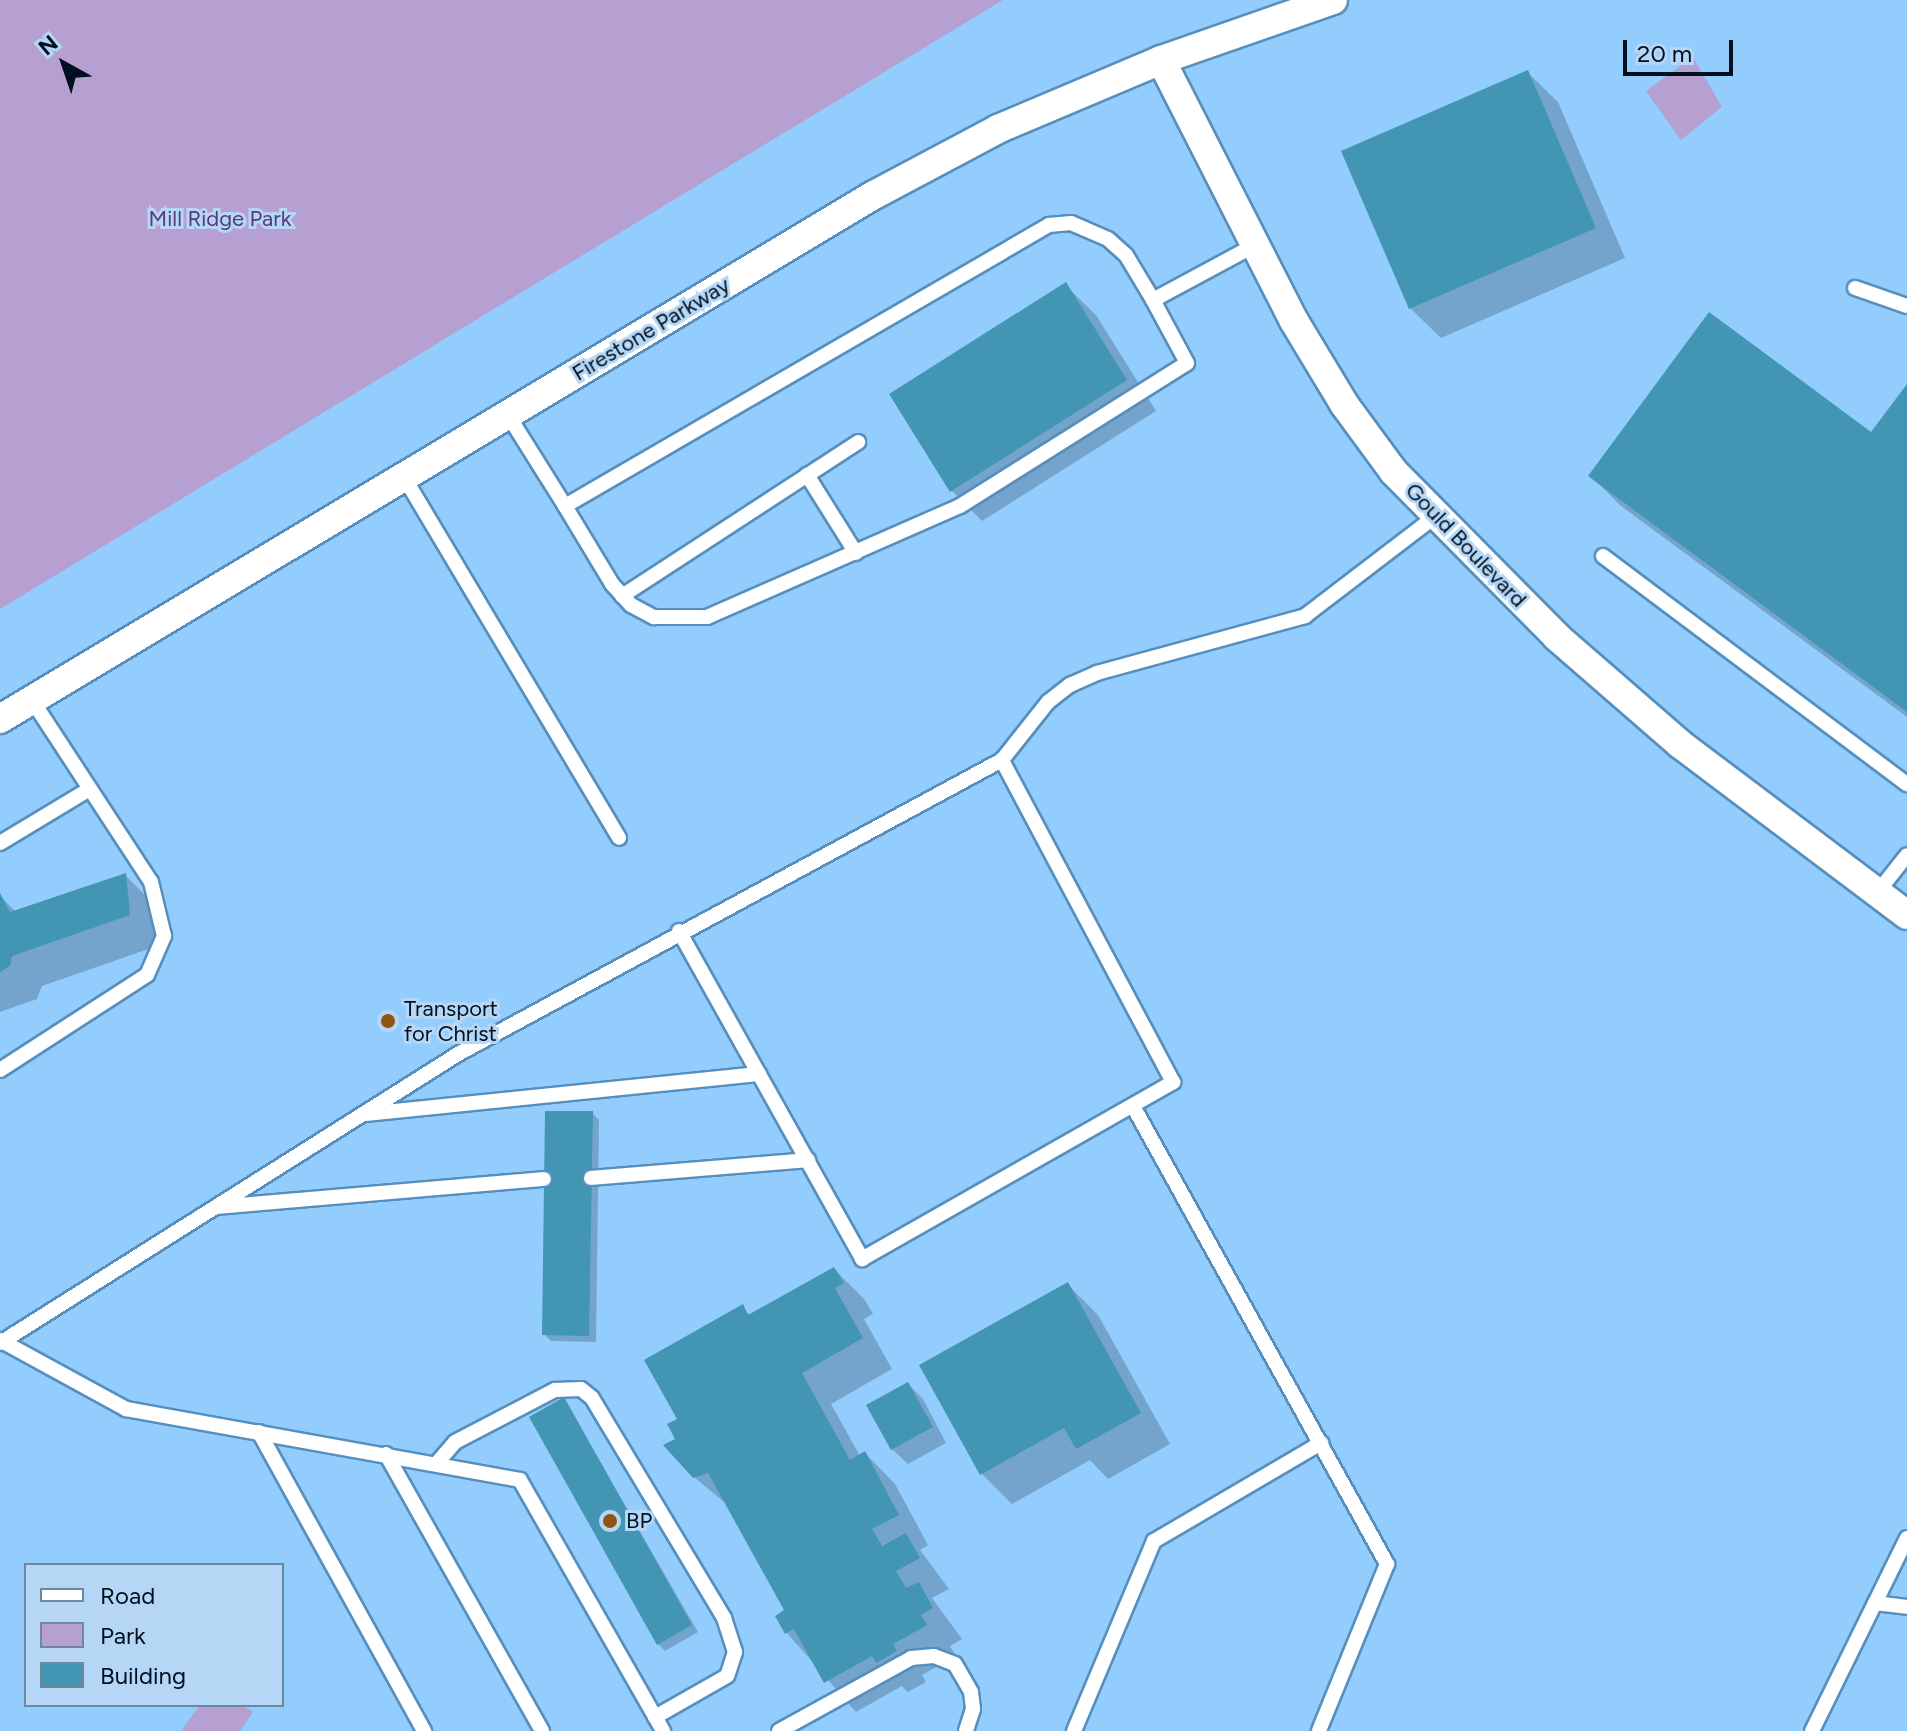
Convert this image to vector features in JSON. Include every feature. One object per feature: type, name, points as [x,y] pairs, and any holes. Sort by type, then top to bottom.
[{"type":"street","name":"Firestone Parkway","points":[[0,719],[872,196],[998,129],[1161,60],[1333,0]]},
{"type":"street","name":"Gould Boulevard","points":[[1161,60],[1255,245],[1344,404],[1436,516],[1557,637],[1680,744],[1907,915]]},
{"type":"lane","points":[[508,415],[565,506],[622,596],[654,617],[707,617],[960,506],[1187,363],[1126,255],[1108,239],[1071,223],[1049,225],[565,506]]},
{"type":"lane","points":[[1153,300],[1255,245]]},
{"type":"lane","points":[[1855,288],[1907,306]]},
{"type":"lane","points":[[622,596],[858,442]]},
{"type":"lane","points":[[807,475],[856,553]]},
{"type":"lane","points":[[404,477],[619,838]]},
{"type":"lane","points":[[663,1731],[520,1480],[126,1409],[1,1342],[360,1114],[679,931],[1002,760],[1048,702],[1070,685],[1097,673],[1305,616],[1436,516]]},
{"type":"lane","points":[[1603,556],[1907,784]]},
{"type":"lane","points":[[0,1070],[123,993],[157,960],[164,936],[151,882],[32,700]]},
{"type":"lane","points":[[679,931],[862,1259],[1173,1082],[1002,760]]},
{"type":"lane","points":[[0,843],[88,790]]},
{"type":"lane","points":[[1877,893],[1907,855]]},
{"type":"lane","points":[[360,1114],[759,1074]]},
{"type":"lane","points":[[1133,1106],[1387,1564],[1319,1731]]},
{"type":"lane","points":[[591,1178],[808,1160]]},
{"type":"lane","points":[[213,1208],[544,1179]]},
{"type":"lane","points":[[436,1464],[455,1442],[555,1390],[581,1389],[592,1398],[724,1618],[735,1652],[727,1676],[655,1717]]},
{"type":"lane","points":[[259,1432],[424,1731]]},
{"type":"lane","points":[[1074,1731],[1154,1541],[1321,1443]]},
{"type":"lane","points":[[386,1454],[542,1731]]},
{"type":"lane","points":[[1812,1731],[1907,1538]]},
{"type":"lane","points":[[1875,1603],[1907,1607]]},
{"type":"lane","points":[[779,1731],[922,1656],[945,1658],[964,1677],[973,1709],[966,1731]]},
{"type":"green space","name":"Mill Ridge Park","points":[[0,0],[1003,0],[0,609]]},
{"type":"green space","points":[[1693,57],[1722,107],[1681,140],[1646,91]]},
{"type":"green space","points":[[199,1707],[245,1707],[253,1712],[240,1731],[181,1731]]},
{"type":"building","points":[[1528,70],[1596,228],[1409,309],[1341,151]]},
{"type":"building","points":[[1066,282],[1127,380],[950,492],[889,394]]},
{"type":"building","points":[[1709,312],[1871,432],[1907,384],[1907,712],[1588,476]]},
{"type":"building","points":[[126,873],[130,915],[12,956],[10,966],[0,972],[0,893],[10,912]]},
{"type":"building","points":[[545,1111],[593,1111],[589,1336],[542,1335]]},
{"type":"building","points":[[834,1267],[844,1283],[835,1288],[863,1338],[802,1373],[850,1460],[865,1451],[899,1515],[872,1529],[882,1546],[906,1533],[920,1558],[896,1571],[906,1588],[919,1582],[933,1608],[921,1615],[927,1625],[893,1644],[897,1651],[876,1663],[872,1656],[824,1683],[794,1629],[785,1634],[775,1616],[784,1610],[708,1473],[693,1478],[663,1445],[675,1439],[667,1424],[677,1419],[644,1360],[743,1304],[748,1315]]},
{"type":"building","points":[[1068,1282],[1141,1413],[1076,1449],[1064,1428],[980,1475],[919,1365]]},
{"type":"building","points":[[908,1382],[933,1427],[891,1450],[866,1405]]},
{"type":"building","name":"BP","points":[[564,1397],[692,1625],[657,1645],[529,1417]]},
{"type":"place","name":"Transport for Christ","points":[[388,1021]]},
{"type":"place","name":"BP","points":[[610,1521]]}]
